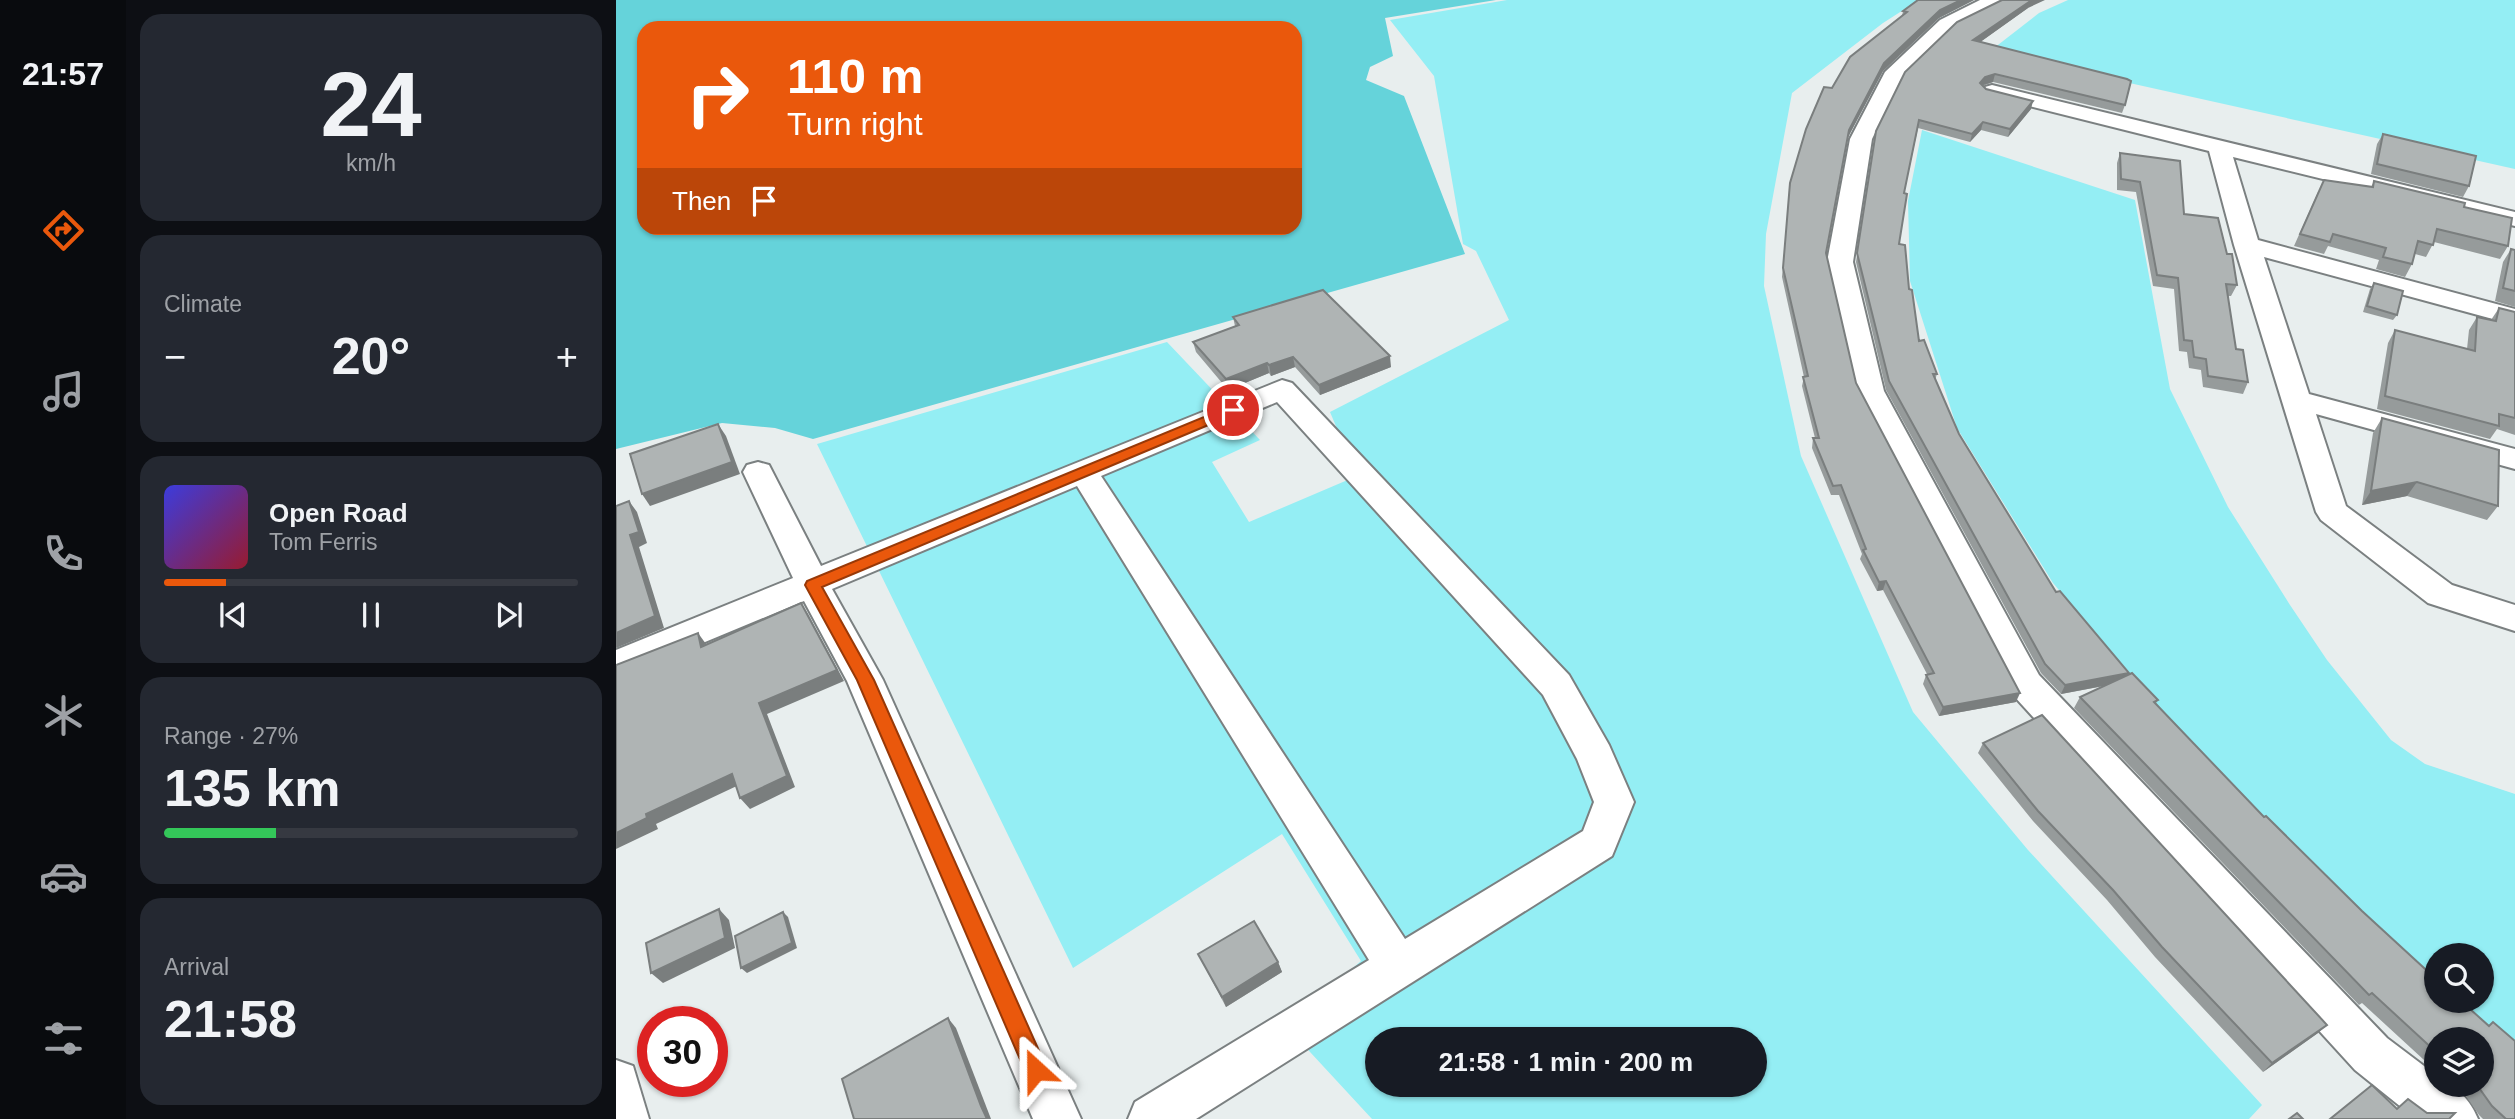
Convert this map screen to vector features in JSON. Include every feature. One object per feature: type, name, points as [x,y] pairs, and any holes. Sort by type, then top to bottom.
[{"type":"street","points":[[1995,0],[1947,24],[1892,76],[1861,139],[1840,262],[1870,391],[2026,685],[2371,1054],[2454,1119]]},
{"type":"street","points":[[1992,91],[2515,219]]},
{"type":"street","points":[[2219,146],[2247,245],[2332,512],[2440,594],[2515,618]]},
{"type":"street","points":[[2247,245],[2515,317]]},
{"type":"street","points":[[616,666],[1282,389],[1556,685],[1595,756],[1614,802],[1598,843],[1152,1119]]},
{"type":"street","points":[[2297,400],[2515,459]]},
{"type":"street","points":[[758,472],[813,585],[865,680],[1057,1119]]},
{"type":"street","points":[[1088,481],[1398,967]]},
{"type":"street","points":[[616,1083],[625,1119]]},
{"type":"shaded area","points":[[616,0],[1496,0],[1385,18],[1393,56],[1370,67],[1366,80],[1404,96],[1465,254],[813,439],[775,428],[722,423],[616,449]]},
{"type":"shaded area","points":[[1507,0],[1919,0],[1883,23],[1792,93],[1766,234],[1764,286],[1801,456],[1913,712],[2028,850],[2262,1105],[2249,1119],[1372,1119],[1286,1026],[1361,961],[1282,834],[1073,968],[817,444],[1167,342],[1260,440],[1212,462],[1249,522],[1357,476],[1330,412],[1509,320],[1476,251],[1463,244],[1434,76],[1390,20]]},
{"type":"shaded area","points":[[2068,0],[2515,0],[2515,169],[2125,82],[1994,48],[2039,13]]},
{"type":"shaded area","points":[[1922,130],[2135,200],[2170,389],[2228,507],[2290,605],[2327,660],[2391,740],[2425,764],[2515,794],[2515,1047],[2494,1027],[2474,1013],[2494,1013],[2494,943],[2424,943],[2424,969],[2273,835],[2163,713],[2053,583],[1957,428],[1910,281],[1908,201]]},
{"type":"building","points":[[1918,0],[1961,0],[1940,10],[1884,63],[1849,130],[1826,253],[1856,383],[2020,693],[1943,707],[1926,675],[1934,673],[1886,581],[1879,582],[1863,550],[1866,549],[1841,485],[1833,486],[1813,438],[1819,438],[1803,377],[1808,376],[1783,268],[1790,183],[1806,129],[1824,87],[1832,88],[1850,57],[1907,12],[1903,11]]},
{"type":"building","points":[[2002,0],[2032,0],[1973,40],[2127,79],[2131,81],[2125,105],[1995,74],[1985,77],[1980,83],[1986,89],[2033,101],[2010,129],[1983,122],[1972,134],[1919,120],[1904,193],[1907,194],[1899,244],[1905,245],[1909,289],[1912,290],[1919,341],[1924,340],[1937,374],[1933,374],[1959,434],[2056,592],[2060,591],[2129,673],[2065,685],[2045,664],[1889,381],[1857,253],[1876,131],[1905,72],[1957,22]]},
{"type":"building","points":[[2383,134],[2476,156],[2469,186],[2377,164]]},
{"type":"building","points":[[2120,153],[2180,161],[2184,214],[2218,218],[2227,254],[2232,254],[2237,285],[2226,284],[2236,349],[2243,350],[2248,382],[2208,376],[2206,359],[2194,357],[2192,341],[2184,340],[2178,278],[2157,275],[2140,182],[2121,179]]},
{"type":"building","points":[[2324,180],[2373,187],[2374,181],[2465,203],[2464,207],[2512,218],[2508,246],[2437,229],[2433,245],[2418,241],[2412,264],[2383,257],[2386,248],[2333,234],[2330,242],[2300,234]]},
{"type":"building","points":[[2511,249],[2515,250],[2515,291],[2503,288]]},
{"type":"building","points":[[2374,283],[2403,291],[2397,315],[2367,306]]},
{"type":"building","points":[[1323,290],[1390,356],[1319,385],[1293,357],[1269,365],[1267,363],[1226,379],[1193,342],[1239,325],[1233,317]]},
{"type":"building","points":[[2499,308],[2515,312],[2515,418],[2499,414],[2499,426],[2385,396],[2395,330],[2475,351],[2477,317],[2496,321]]},
{"type":"building","points":[[2382,418],[2499,450],[2498,506],[2417,482],[2371,491]]},
{"type":"building","points":[[718,424],[732,462],[642,494],[630,454]]},
{"type":"building","points":[[629,501],[639,532],[630,535],[655,616],[616,633],[616,506]]},
{"type":"building","points":[[801,603],[837,670],[759,703],[787,776],[740,798],[732,774],[646,814],[647,818],[616,833],[616,665],[698,633],[701,647]]},
{"type":"building","points":[[2132,673],[2158,700],[2154,702],[2264,817],[2424,968],[2424,1013],[2474,1013],[2489,1026],[2493,1022],[2515,1041],[2515,1119],[2506,1119],[2486,1097],[2494,1097],[2494,1027],[2424,1027],[2424,1041],[2372,993],[2369,995],[2080,697]]},
{"type":"building","points":[[2042,715],[2327,1025],[2272,1063],[2162,947],[2113,890],[2038,811],[1983,743]]},
{"type":"building","points":[[719,909],[725,938],[651,973],[646,943]]},
{"type":"building","points":[[783,912],[792,943],[741,968],[735,936]]},
{"type":"building","points":[[1254,921],[1278,962],[1222,997],[1198,954]]},
{"type":"building","points":[[948,1018],[987,1119],[854,1119],[842,1079]]},
{"type":"building","points":[[2372,1085],[2397,1109],[2408,1099],[2427,1113],[2455,1113],[2449,1119],[2330,1119]]},
{"type":"building","points":[[2297,1113],[2303,1119],[2289,1119]]},
{"type":"route","points":[[1036,1070],[865,680],[813,585],[1233,410]]}]
